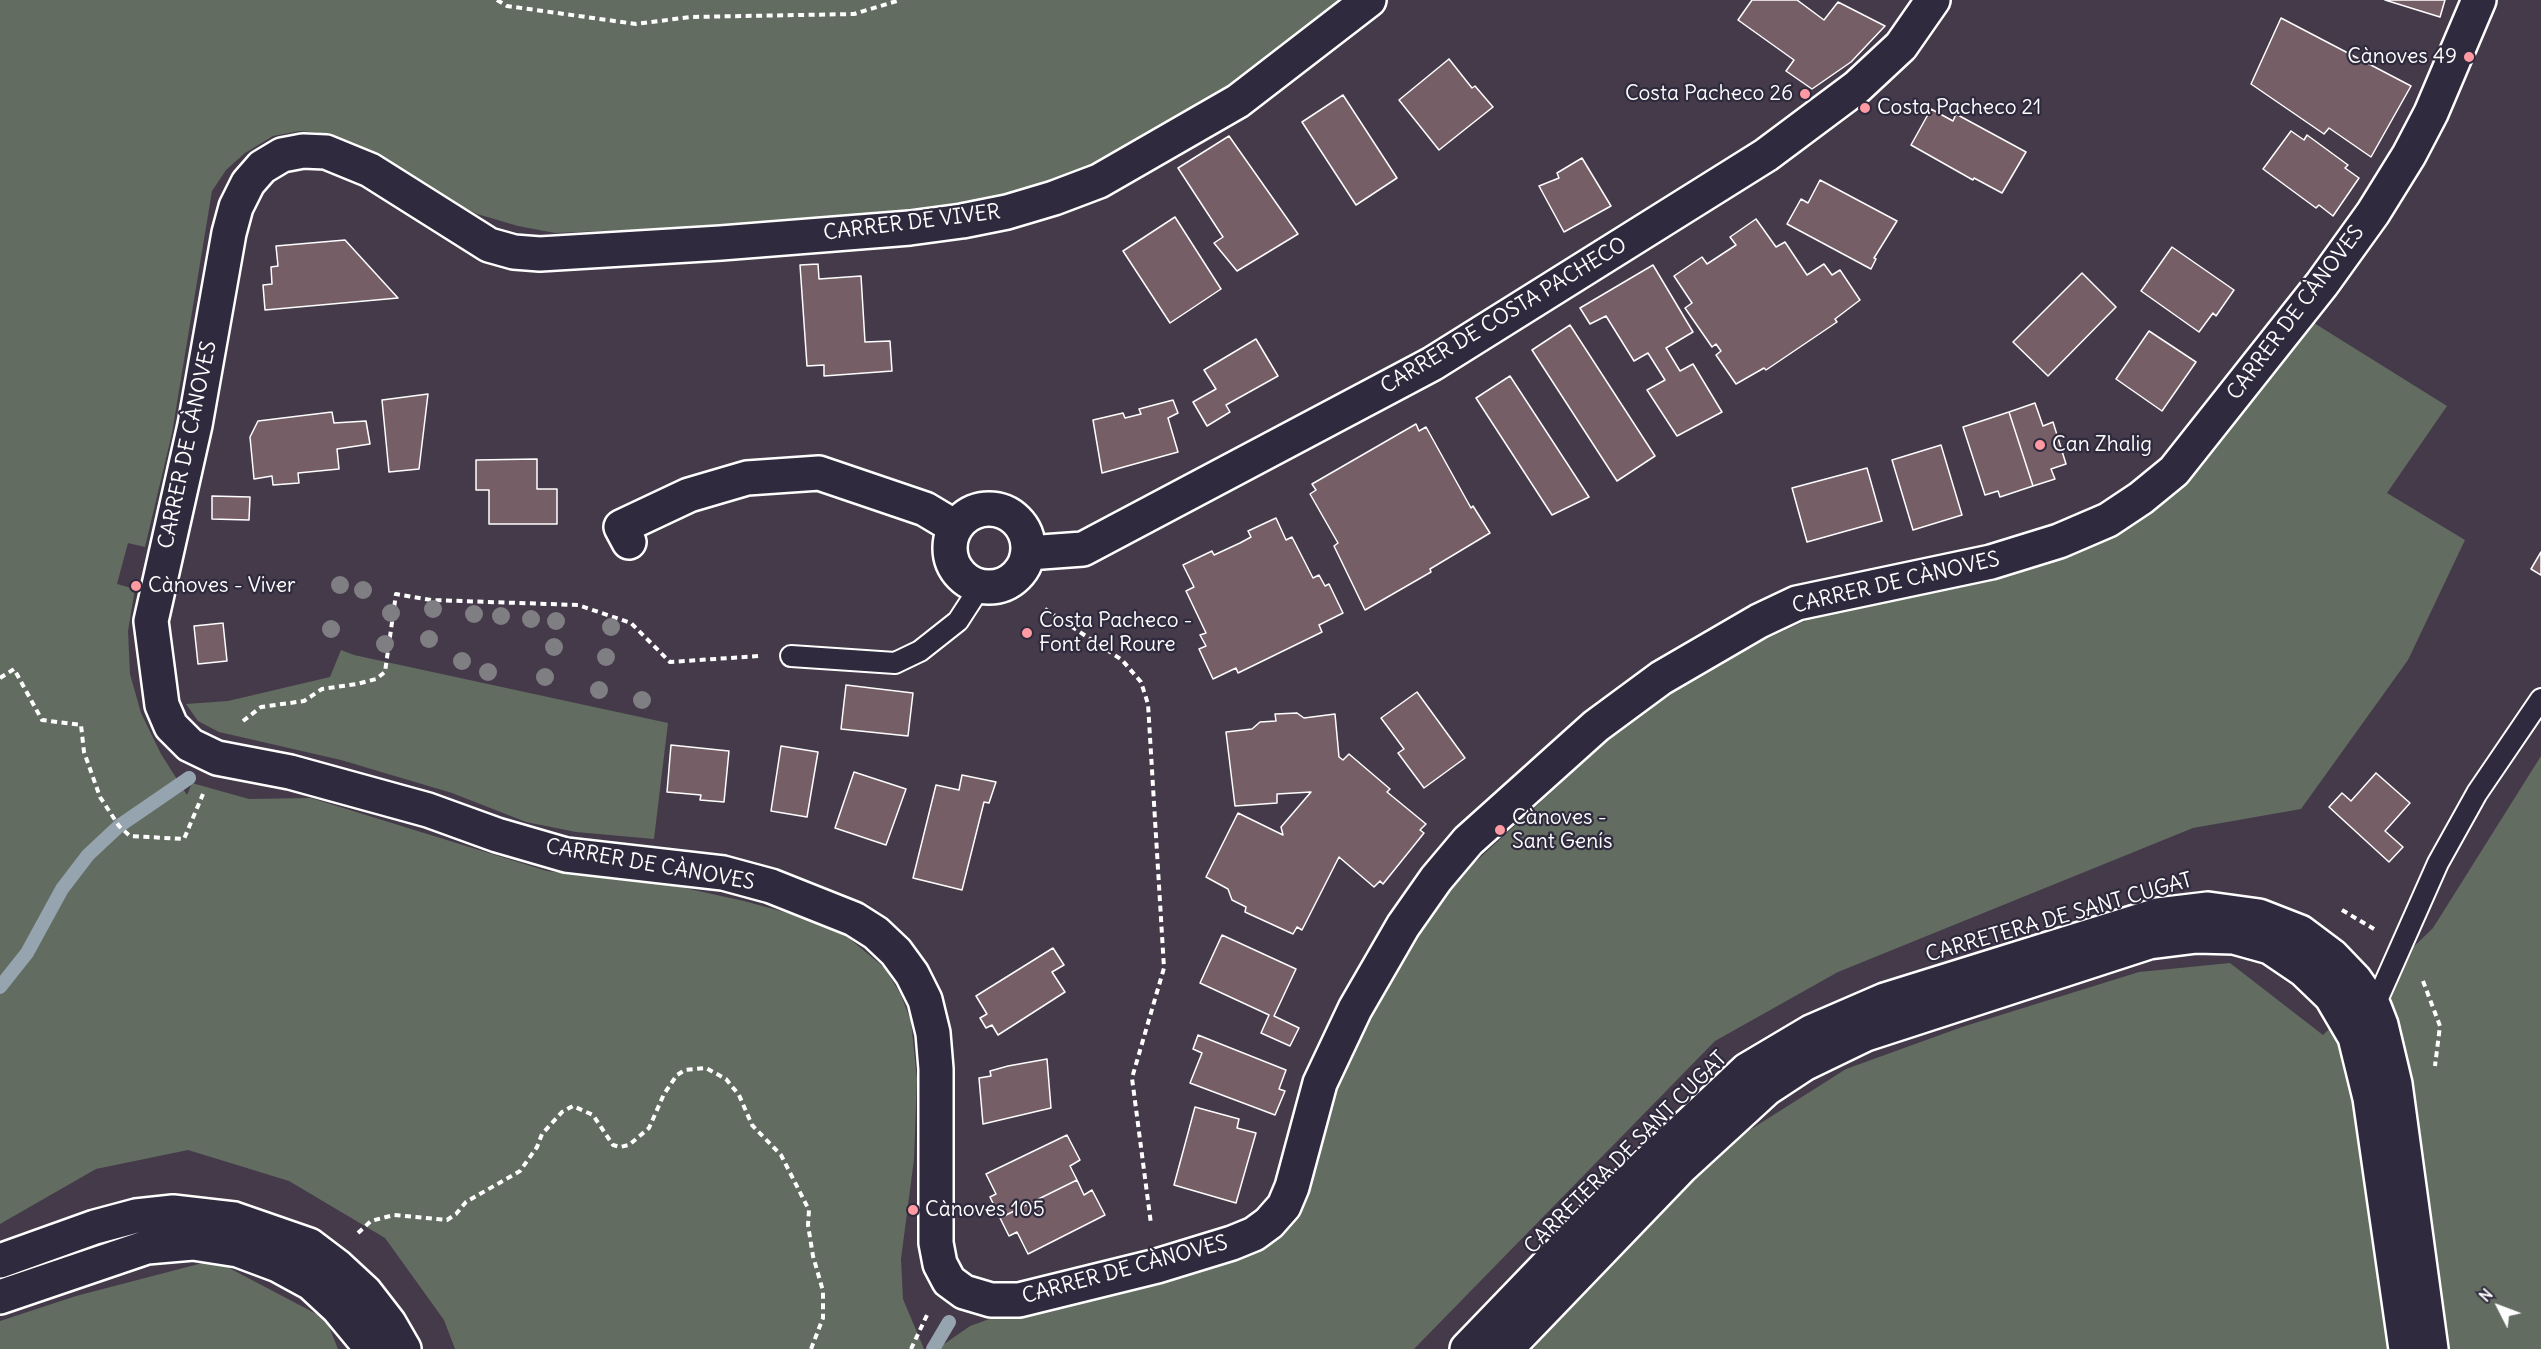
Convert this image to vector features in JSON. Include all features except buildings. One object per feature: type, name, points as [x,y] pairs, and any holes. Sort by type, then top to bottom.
[{"type":"street","name":"CARRER DE VIVER","points":[[540,254],[909,228],[1006,212],[1054,198],[1099,181],[1238,101],[1369,0]]},
{"type":"street","name":"CARRER DE COSTA PACHECO","points":[[1028,553],[1083,549],[1432,364],[1766,155],[1857,87],[1901,46],[1933,0]]},
{"type":"street","name":"CARRER DE CÀNOVES","points":[[540,254],[514,252],[489,245],[370,170],[326,152],[303,151],[282,155],[262,167],[248,183],[236,207],[229,233],[195,425],[151,621],[166,716],[171,726],[185,741],[217,758],[290,772],[428,810],[497,835],[566,855],[723,873],[771,886],[854,919],[876,933],[896,952],[926,1000],[933,1033],[936,1070],[936,1243],[940,1264],[949,1281],[964,1292],[991,1300],[1019,1300],[1157,1266],[1232,1243],[1254,1234],[1269,1223],[1284,1206],[1292,1187],[1320,1083],[1355,1009],[1403,926],[1436,879],[1468,840],[1587,734],[1661,678],[1758,621],[1797,603],[1990,562],[2059,541],[2108,520],[2141,498],[2174,471],[2322,284],[2373,213],[2432,113],[2479,0]]},
{"type":"street","points":[[629,542],[621,526],[689,495],[747,477],[819,473],[925,509],[955,527]]},
{"type":"street","points":[[988,508],[1001,510],[1022,526],[1027,539],[1028,553],[1026,564],[1018,575],[1005,584],[980,587],[959,574],[952,563],[949,551],[950,539],[955,527],[974,510],[988,508]]},
{"type":"street","name":"CARRETERA DE SANT CUGAT","points":[[1467,1349],[1621,1189],[1746,1070],[1811,1032],[1885,1000],[2158,915],[2208,909],[2259,916],[2300,932],[2332,956],[2355,980],[2374,1008],[2381,1025],[2395,1084],[2431,1349]]},
{"type":"street","points":[[1506,1349],[1681,1167],[1766,1089],[1804,1064],[1866,1034],[2149,942],[2197,936],[2234,937],[2271,947],[2304,970],[2331,996],[2355,1038],[2370,1098],[2406,1349]]},
{"type":"street","points":[[0,1261],[95,1227],[136,1216],[173,1212],[234,1219],[309,1245],[338,1267],[365,1292],[389,1323],[404,1349]]},
{"type":"street","points":[[0,1297],[147,1247],[193,1243],[238,1250],[278,1265],[311,1283],[338,1308],[372,1349]]},
{"type":"lane","points":[[791,656],[895,663],[920,651],[958,621],[980,587]]},
{"type":"lane","points":[[2374,1008],[2438,863],[2466,813],[2541,699]]},
{"type":"path","points":[[497,0],[507,6],[636,24],[690,17],[854,14],[900,0]]},
{"type":"path","points":[[237,728],[261,707],[304,701],[322,689],[376,679],[385,672],[396,594],[431,600],[578,605],[631,623],[670,662],[771,656]]},
{"type":"path","points":[[1045,609],[1122,660],[1141,682],[1148,704],[1164,968],[1132,1078],[1152,1235]]},
{"type":"path","points":[[0,678],[14,669],[42,720],[81,725],[84,752],[100,797],[119,826],[130,836],[184,839],[206,787]]},
{"type":"path","points":[[2339,909],[2401,947],[2417,968],[2440,1026],[2434,1070]]},
{"type":"path","points":[[352,1237],[371,1221],[394,1215],[447,1220],[456,1214],[466,1202],[520,1171],[537,1147],[542,1134],[562,1112],[573,1106],[593,1115],[613,1145],[629,1145],[649,1128],[664,1094],[677,1075],[685,1070],[706,1068],[726,1079],[739,1095],[752,1125],[781,1155],[809,1210],[808,1225],[811,1246],[823,1291],[823,1318],[812,1349]]},
{"type":"green space","points":[[0,0],[1350,0],[1232,89],[1099,168],[1004,201],[944,210],[791,223],[555,233],[518,226],[477,214],[404,177],[330,134],[300,131],[273,136],[245,153],[226,170],[212,191],[172,433],[145,547],[128,543],[117,584],[135,589],[128,631],[130,674],[141,713],[161,754],[187,795],[192,783],[249,799],[311,798],[547,871],[671,885],[799,916],[845,935],[885,968],[901,995],[911,1021],[917,1079],[914,1159],[901,1259],[903,1299],[924,1349],[455,1349],[444,1320],[385,1238],[289,1181],[188,1150],[96,1169],[0,1224]]},
{"type":"green space","points":[[2306,318],[2447,406],[2387,493],[2465,540],[2408,660],[2301,809],[2193,828],[1838,972],[1715,1041],[1414,1349],[937,1349],[970,1326],[1028,1305],[1242,1250],[1301,1192],[1334,1097],[1362,1030],[1408,945],[1448,887],[1632,718],[1720,660],[1807,620],[1856,592],[2034,568],[2092,547],[2142,515],[2184,482],[2218,443]]},
{"type":"green space","points":[[341,650],[354,655],[668,723],[654,839],[576,832],[526,822],[452,793],[341,760],[219,732],[198,721],[186,704],[228,701],[330,677]]},
{"type":"green space","points":[[2541,756],[2541,1349],[1533,1349],[1604,1260],[1745,1133],[1846,1069],[1962,1027],[2139,972],[2230,963],[2323,1035],[2433,928]]},
{"type":"green space","points":[[214,1260],[326,1319],[338,1349],[0,1349],[0,1321],[76,1296]]},
{"type":"waterway","points":[[0,987],[27,953],[62,889],[88,855],[119,826],[189,778]]},
{"type":"waterway","points":[[933,1349],[949,1322]]},
{"type":"place","name":"Cànoves 49","points":[[2469,57]]},
{"type":"place","name":"Costa Pacheco 26","points":[[1805,94]]},
{"type":"place","name":"Costa Pacheco 21","points":[[1865,108]]},
{"type":"place","name":"Can Zhalig","points":[[2040,445]]},
{"type":"place","name":"Cànoves - Viver","points":[[136,586]]},
{"type":"place","name":"Costa Pacheco - Font del Roure","points":[[1027,633]]},
{"type":"place","name":"Cànoves - Sant Genís","points":[[1500,830]]},
{"type":"place","name":"Cànoves 105","points":[[913,1210]]}]
